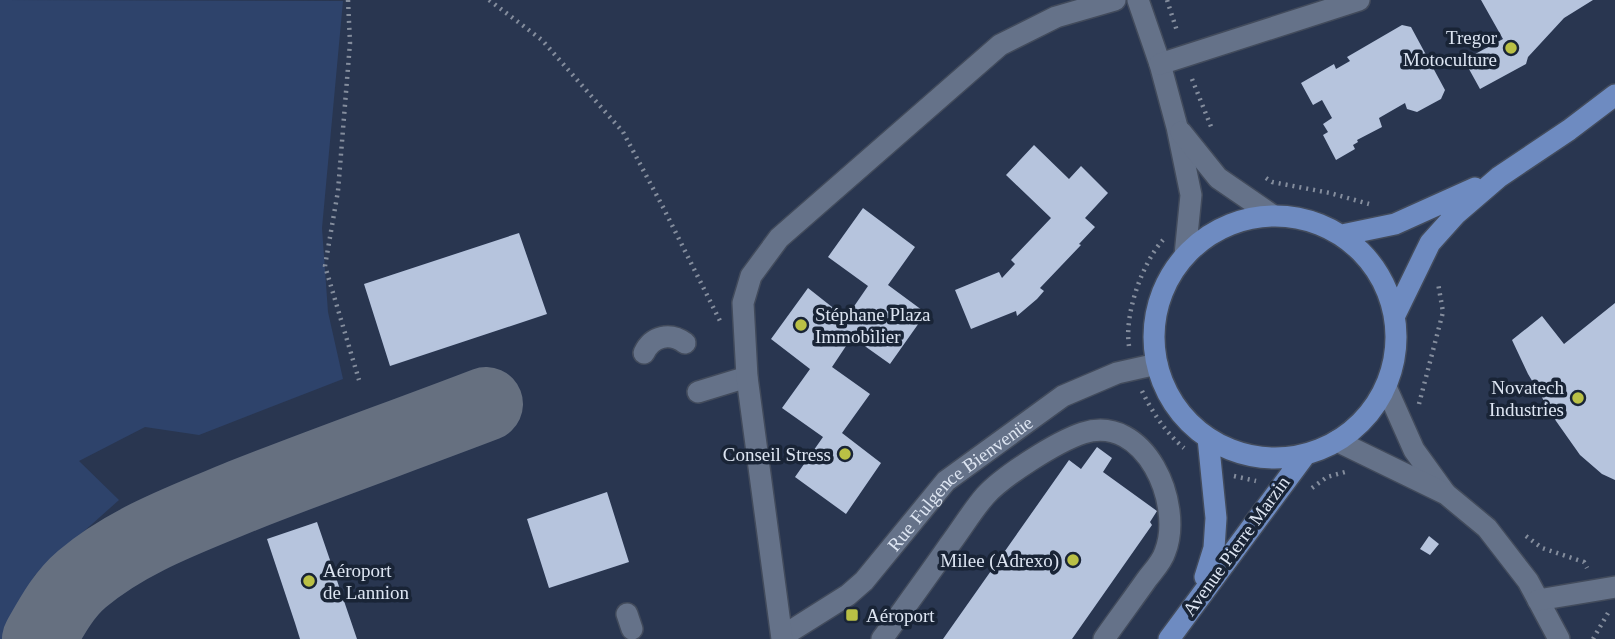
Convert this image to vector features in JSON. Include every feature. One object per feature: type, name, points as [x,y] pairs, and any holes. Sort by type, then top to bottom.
[{"type":"main road","points":[[1395,315],[1430,243],[1457,214],[1499,177],[1615,95]]},
{"type":"main road","points":[[1342,235],[1395,224],[1499,177]]},
{"type":"main road","points":[[1272,215],[1296,217],[1320,223],[1342,235],[1361,250],[1377,269],[1388,291],[1395,315],[1397,339],[1394,364],[1386,387],[1374,408],[1357,427],[1337,441],[1305,454],[1265,458],[1226,447],[1208,438],[1176,405],[1162,381],[1157,364],[1155,317],[1166,284],[1185,255],[1203,238],[1224,226],[1247,218],[1272,215]]},
{"type":"main road","points":[[1199,594],[1214,548],[1216,518],[1208,438]]},
{"type":"main road","name":"Avenue Pierre Marzin","points":[[1169,639],[1199,594],[1305,454]]},
{"type":"street","points":[[784,638],[747,377],[743,303],[748,284],[761,260],[779,238],[1000,45],[1056,17],[1115,0]]},
{"type":"street","points":[[1138,0],[1160,64],[1191,195],[1185,255]]},
{"type":"street","points":[[1160,64],[1359,0]]},
{"type":"street","points":[[1177,127],[1218,178],[1272,215]]},
{"type":"street","points":[[644,352],[653,341],[662,337],[670,337],[685,344]]},
{"type":"street","name":"Rue Fulgence Bienvenüe","points":[[784,638],[848,595],[864,581],[946,481],[1063,396],[1117,373],[1157,364]]},
{"type":"street","points":[[698,392],[747,377]]},
{"type":"street","points":[[1386,387],[1414,450],[1446,494]]},
{"type":"street","points":[[882,639],[985,495],[1021,467],[1054,447],[1082,433],[1105,430],[1125,436],[1136,444],[1154,465],[1169,506],[1171,527],[1165,554],[1104,639]]},
{"type":"street","points":[[1337,441],[1446,494],[1487,528],[1528,581],[1559,639]]},
{"type":"street","points":[[1538,600],[1606,589]]},
{"type":"path","points":[[348,0],[350,43],[339,178],[325,266],[359,380]]},
{"type":"path","points":[[489,0],[542,40],[623,132],[664,209],[717,320],[745,335]]},
{"type":"path","points":[[1167,0],[1198,97],[1216,137]]},
{"type":"path","points":[[1260,175],[1272,182],[1330,193],[1374,206]]},
{"type":"path","points":[[1236,190],[1272,182]]},
{"type":"path","points":[[1189,215],[1157,246],[1130,308],[1128,342],[1134,369],[1149,407],[1175,441],[1211,467],[1237,477],[1271,484],[1327,477]]},
{"type":"path","points":[[1525,535],[1542,548],[1584,562],[1606,589],[1608,613],[1593,639]]},
{"type":"shaded area","points":[[0,0],[1615,0],[1615,639],[0,639]]},
{"type":"shaded area","points":[[0,0],[343,1],[322,228],[328,312],[343,379],[199,435],[145,427],[79,461],[119,500],[35,575],[3,639],[0,639]]},
{"type":"building","name":"Tregor Motoculture","points":[[1481,0],[1593,0],[1564,18],[1528,57],[1526,64],[1480,89],[1464,60],[1503,39]]},
{"type":"building","points":[[1402,25],[1411,27],[1445,90],[1441,99],[1417,112],[1407,109],[1405,103],[1379,118],[1382,127],[1357,140],[1353,145],[1355,149],[1336,160],[1323,135],[1328,132],[1323,124],[1332,118],[1322,100],[1313,105],[1301,83],[1334,64],[1336,69],[1350,61],[1347,57]]},
{"type":"building","points":[[1034,145],[1069,179],[1081,166],[1108,193],[1085,218],[1095,227],[1040,288],[1044,291],[1037,299],[1017,316],[1016,311],[971,329],[955,290],[999,272],[1002,278],[1015,264],[1011,260],[1051,218],[1006,175]]},
{"type":"building","points":[[863,208],[915,247],[888,285],[926,313],[890,364],[852,337],[832,367],[870,394],[842,433],[881,463],[846,514],[795,477],[823,437],[782,408],[810,369],[771,339],[808,288],[846,318],[868,286],[828,257]]},
{"type":"building","points":[[519,233],[547,314],[390,366],[364,284]]},
{"type":"building","name":"Novatech Industries","points":[[1615,303],[1615,480],[1602,474],[1580,455],[1528,374],[1512,340],[1542,316],[1564,344]]},
{"type":"building","points":[[1097,447],[1112,458],[1103,472],[1157,511],[1150,522],[1152,525],[1072,639],[943,639],[1069,460],[1081,469]]},
{"type":"building","points":[[607,492],[629,562],[549,588],[527,519]]},
{"type":"building","name":"Aéroport de Lannion","points":[[317,522],[357,639],[300,639],[267,539]]},
{"type":"building","points":[[1429,536],[1439,544],[1430,555],[1420,549]]},
{"type":"taxiway","points":[[39,639],[75,585],[100,565],[138,542],[242,496],[486,404]]},
{"type":"place","name":"Tregor Motoculture","points":[[1511,48]]},
{"type":"place","name":"Stéphane Plaza Immobilier","points":[[801,325]]},
{"type":"place","name":"Novatech Industries","points":[[1578,398]]},
{"type":"place","name":"Conseil Stress","points":[[845,454]]},
{"type":"place","name":"Milee (Adrexo)","points":[[1073,560]]},
{"type":"place","name":"Aéroport de Lannion","points":[[309,581]]},
{"type":"place","name":"Aéroport","points":[[852,615]]}]
